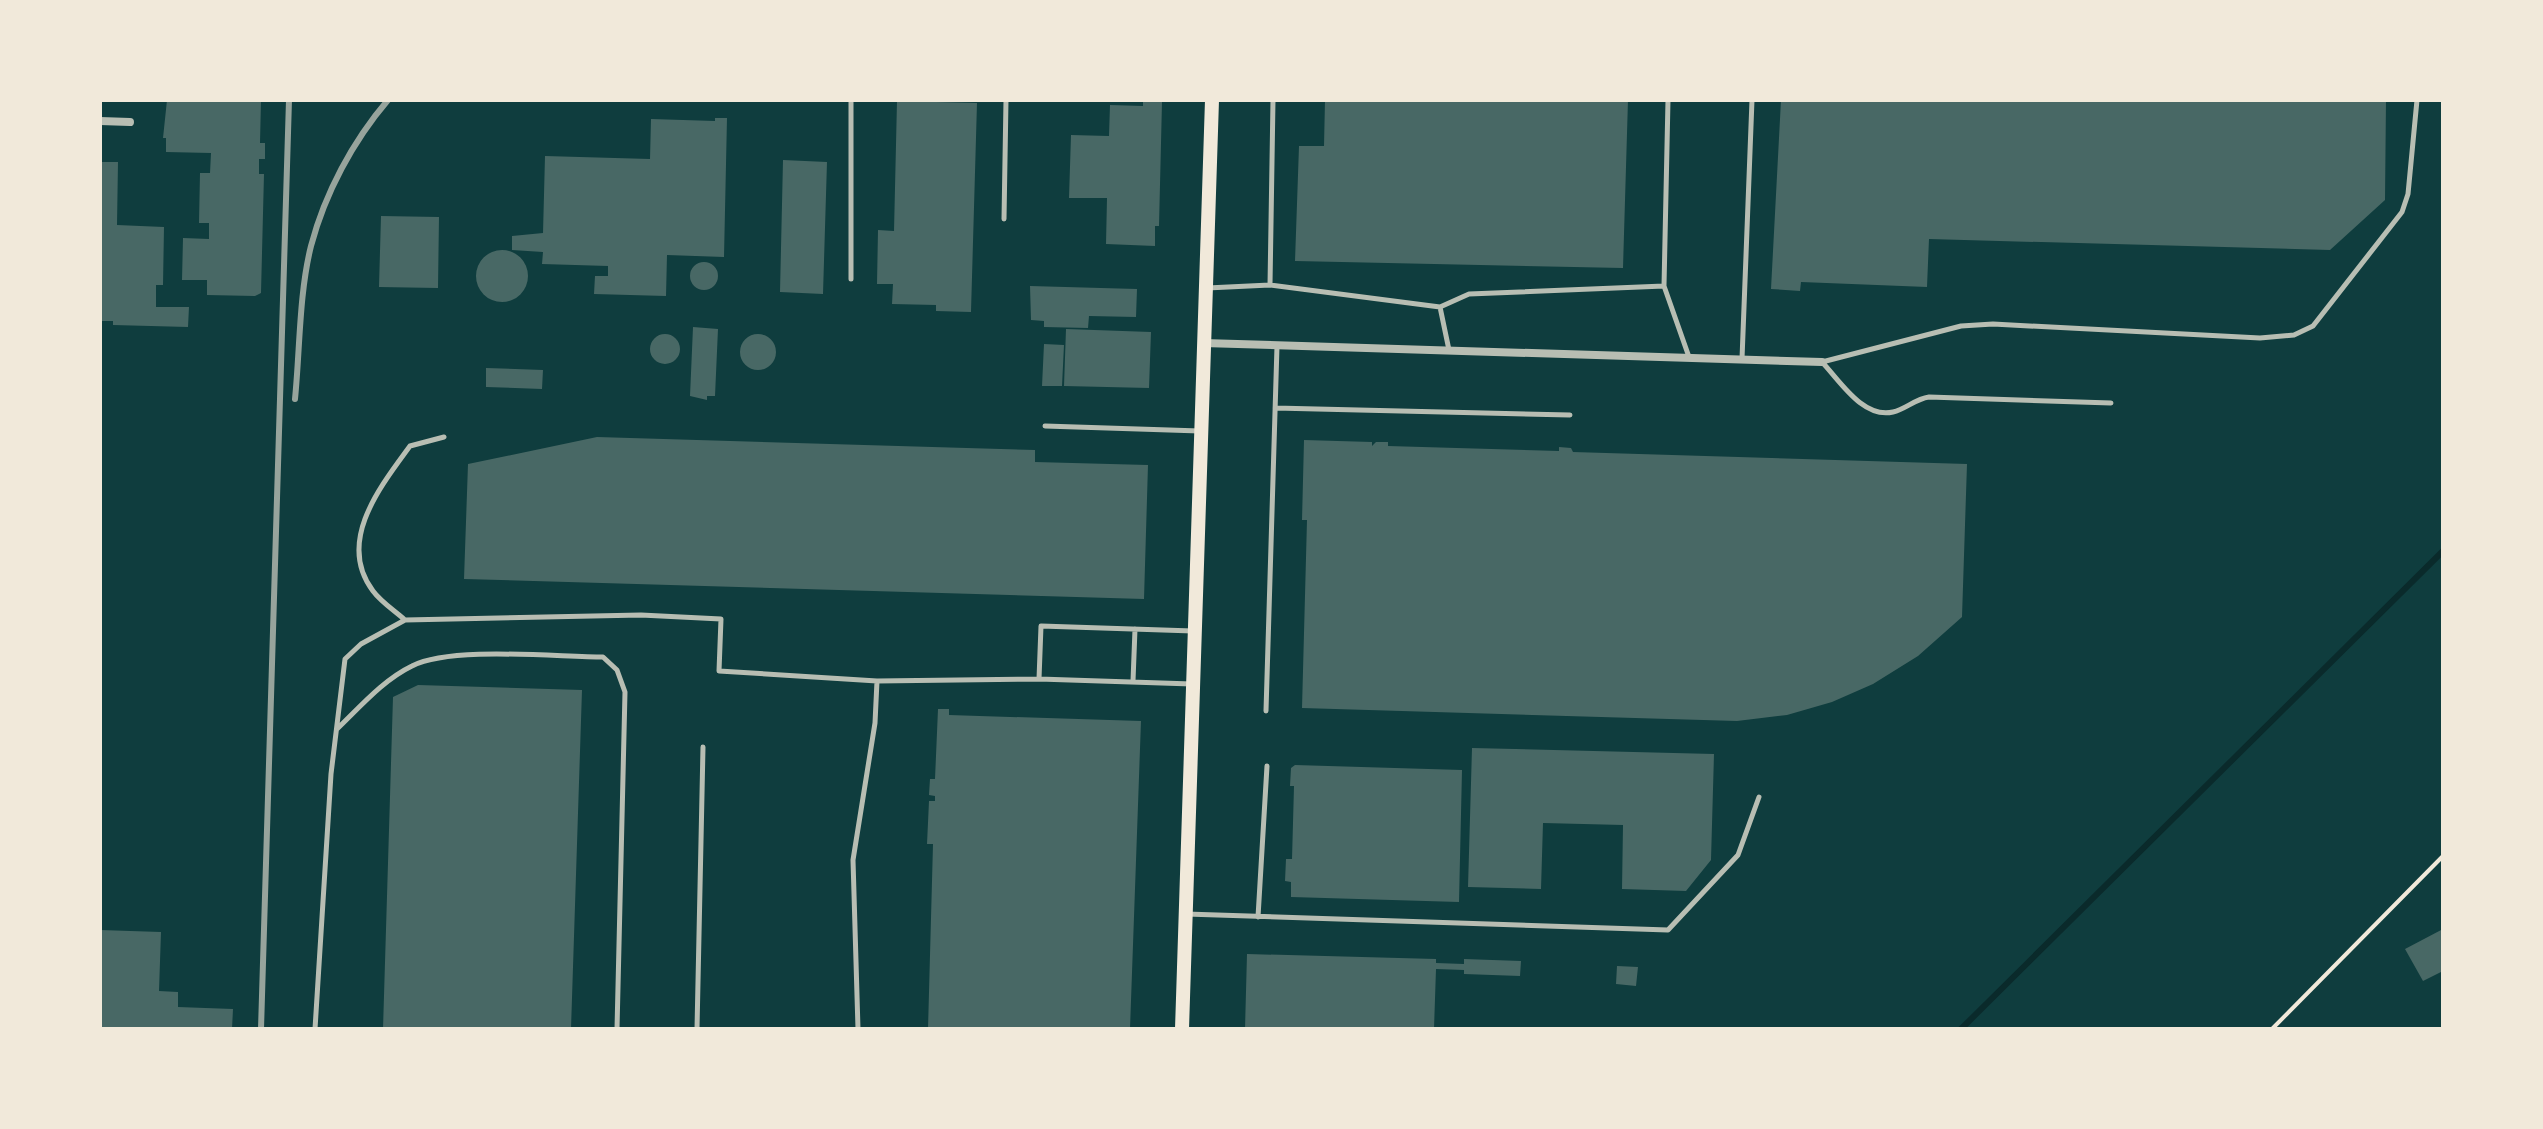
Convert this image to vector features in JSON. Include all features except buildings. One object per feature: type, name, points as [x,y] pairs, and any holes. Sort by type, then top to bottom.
[{"type":"main road","points":[[1182,1029],[1212,100]]},
{"type":"street","points":[[100,121],[130,122]]},
{"type":"street","points":[[1203,343],[1822,362]]},
{"type":"lane","points":[[851,100],[851,279]]},
{"type":"lane","points":[[1004,219],[1006,100]]},
{"type":"lane","points":[[1270,285],[1273,100]]},
{"type":"lane","points":[[1668,100],[1664,286],[1690,358]]},
{"type":"lane","points":[[1742,360],[1752,100]]},
{"type":"lane","points":[[2111,403],[1929,397],[1913,401],[1895,412],[1876,413],[1854,397],[1822,362],[1961,326],[1993,324],[2260,338],[2303,332],[2328,311],[2355,269],[2402,212],[2408,194],[2417,100]]},
{"type":"lane","points":[[1205,288],[1270,285],[1440,307],[1469,294],[1664,286]]},
{"type":"lane","points":[[1440,307],[1449,351]]},
{"type":"lane","points":[[1266,711],[1277,346]]},
{"type":"lane","points":[[1275,408],[1570,415]]},
{"type":"lane","points":[[1045,426],[1201,431]]},
{"type":"lane","points":[[405,620],[373,592],[358,564],[364,515],[410,446],[444,437]]},
{"type":"lane","points":[[315,1029],[336,730],[345,659],[361,644],[405,620],[641,615],[721,619],[719,671],[877,681],[1039,679],[1193,684]]},
{"type":"lane","points":[[1039,679],[1041,626],[1194,631]]},
{"type":"lane","points":[[1133,681],[1135,629]]},
{"type":"lane","points":[[336,730],[383,685],[413,665],[441,657],[603,657],[617,670],[625,692],[617,1029]]},
{"type":"lane","points":[[858,1029],[853,860],[875,723],[877,681]]},
{"type":"lane","points":[[697,1029],[703,747]]},
{"type":"lane","points":[[1258,917],[1267,766]]},
{"type":"lane","points":[[1185,914],[1668,930],[1738,855],[1759,797]]},
{"type":"path","points":[[2272,1029],[2443,856]]},
{"type":"waterway","points":[[1961,1029],[2443,551]]},
{"type":"railway","points":[[261,1029],[289,100]]},
{"type":"railway","points":[[295,399],[304,283],[317,226],[342,168],[388,100]]}]
